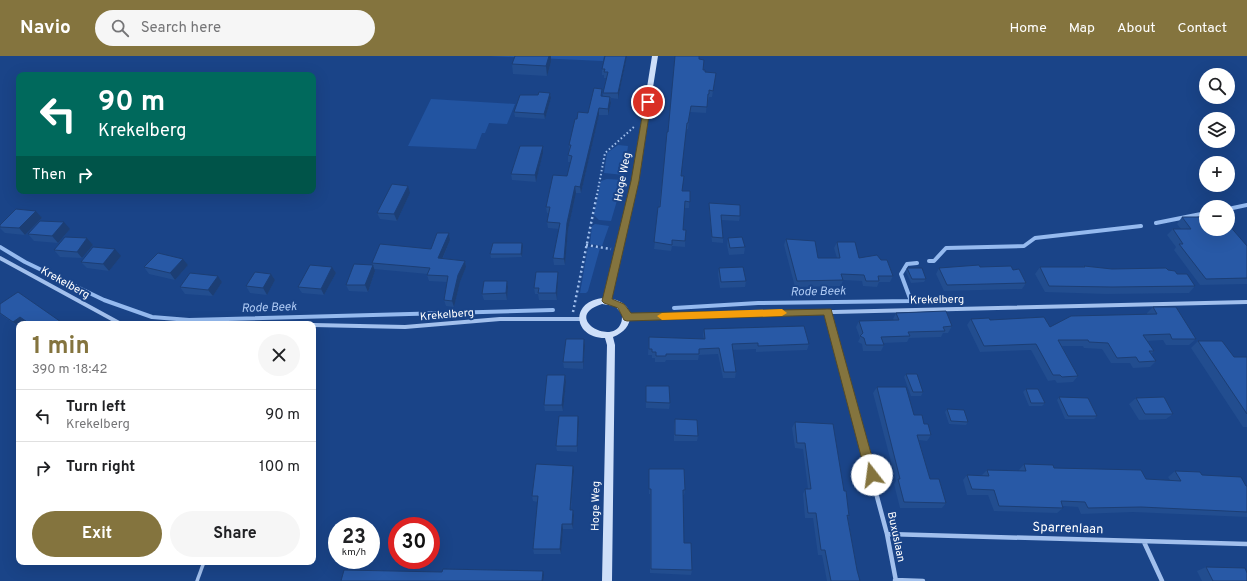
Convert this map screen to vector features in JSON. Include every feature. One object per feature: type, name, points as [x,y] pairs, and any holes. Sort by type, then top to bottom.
[{"type":"street","name":"Hoge Weg","points":[[607,301],[635,181],[655,56]]},
{"type":"street","name":"Krekelberg","points":[[0,258],[116,321]]},
{"type":"street","points":[[607,301],[621,306],[627,317],[627,321],[622,329],[609,335],[591,332],[584,324],[583,319],[585,312],[590,306],[598,302],[607,301]]},
{"type":"street","name":"Krekelberg","points":[[627,317],[1247,302]]},
{"type":"street","name":"Buxuslaan","points":[[827,311],[888,534],[896,580]]},
{"type":"street","name":"Krekelberg","points":[[316,326],[406,327],[500,319],[583,319]]},
{"type":"street","name":"Hoge Weg","points":[[607,581],[611,345],[609,335]]},
{"type":"street","name":"Sparrenlaan","points":[[888,534],[1247,544]]},
{"type":"street","points":[[1144,542],[1162,581]]},
{"type":"street","points":[[896,580],[923,581]]},
{"type":"lane","points":[[197,581],[203,565]]},
{"type":"path","points":[[571,320],[605,152],[645,117]]},
{"type":"path","points":[[586,245],[619,250]]},
{"type":"shaded area","points":[[490,56],[604,56],[603,61]]},
{"type":"shaded area","points":[[431,99],[515,104],[507,124],[489,123],[485,133],[482,133],[476,149],[408,146]]},
{"type":"shaded area","points":[[618,145],[628,146],[624,175],[604,173],[607,153]]},
{"type":"shaded area","points":[[607,179],[623,180],[611,221],[599,220],[594,215],[601,181]]},
{"type":"shaded area","points":[[595,224],[609,226],[602,246],[590,244],[592,226]]},
{"type":"shaded area","points":[[588,247],[600,248],[588,291],[586,293],[580,293]]},
{"type":"building","points":[[515,56],[549,56],[546,66],[512,64]]},
{"type":"building","points":[[605,56],[626,56],[618,93],[603,93],[608,72],[604,72],[605,69],[602,69]]},
{"type":"building","points":[[675,56],[699,56],[699,59],[704,60],[703,70],[705,70],[705,72],[716,73],[713,91],[709,90],[707,107],[691,106],[687,123],[681,176],[684,176],[682,191],[690,191],[690,202],[685,201],[683,230],[686,230],[685,241],[672,240],[672,245],[654,242],[658,207],[660,207]]},
{"type":"building","points":[[594,88],[602,89],[601,96],[610,97],[608,109],[599,108],[580,187],[575,186],[567,223],[564,259],[553,258],[560,223],[547,222],[550,207],[546,207],[553,175],[567,176],[572,156],[568,155],[571,145],[569,145],[575,119],[577,119],[578,112],[588,113]]},
{"type":"building","points":[[539,92],[550,93],[544,114],[514,112],[520,95],[538,95]]},
{"type":"building","points":[[520,146],[543,146],[535,175],[511,174]]},
{"type":"building","points":[[392,184],[408,186],[394,214],[377,213]]},
{"type":"building","points":[[709,203],[740,205],[740,216],[721,215],[723,238],[712,237]]},
{"type":"building","points":[[16,209],[36,211],[19,228],[0,227],[0,225]]},
{"type":"building","points":[[1182,217],[1199,217],[1199,236],[1235,236],[1235,232],[1247,246],[1247,278],[1206,279],[1179,244],[1183,244],[1173,229],[1191,229]]},
{"type":"building","points":[[40,221],[64,222],[52,236],[28,234]]},
{"type":"building","points":[[437,233],[449,233],[438,258],[465,261],[458,275],[452,301],[444,300],[448,276],[427,275],[430,268],[372,263],[380,244],[431,249]]},
{"type":"building","points":[[65,237],[87,238],[77,252],[54,250]]},
{"type":"building","points":[[742,237],[745,247],[730,248],[728,238]]},
{"type":"building","points":[[786,239],[815,241],[818,258],[840,258],[837,242],[855,242],[859,258],[877,255],[881,260],[887,260],[893,276],[878,276],[879,281],[866,281],[864,275],[841,274],[843,280],[797,281]]},
{"type":"building","points":[[493,243],[522,243],[521,254],[490,254]]},
{"type":"building","points":[[93,247],[115,249],[103,264],[81,262]]},
{"type":"building","points":[[158,253],[183,259],[170,273],[144,267]]},
{"type":"building","points":[[354,264],[373,265],[365,285],[346,285]]},
{"type":"building","points":[[310,265],[332,267],[321,289],[298,287]]},
{"type":"building","points":[[979,265],[980,267],[1011,266],[1013,270],[1019,269],[1026,283],[947,285],[939,268]]},
{"type":"building","points":[[1084,266],[1112,269],[1166,268],[1168,270],[1175,271],[1177,274],[1187,274],[1195,286],[1049,286],[1040,267],[1085,267]]},
{"type":"building","points":[[743,267],[746,281],[721,282],[719,268]]},
{"type":"building","points":[[907,268],[922,268],[926,279],[912,279]]},
{"type":"building","points":[[255,272],[271,274],[263,288],[246,286]]},
{"type":"building","points":[[536,272],[558,272],[556,293],[538,293],[539,288],[534,288]]},
{"type":"building","points":[[190,273],[218,276],[208,290],[180,287]]},
{"type":"building","points":[[484,281],[507,281],[506,293],[482,294]]},
{"type":"building","points":[[18,292],[60,321],[26,321],[20,317],[13,322],[0,313],[0,304]]},
{"type":"building","points":[[1153,307],[1176,307],[1196,339],[1172,339],[1170,334],[1143,335],[1154,351],[1149,351],[1156,361],[1139,362],[1136,357],[1117,358],[1108,343],[1089,342],[1088,340],[1058,340],[1078,376],[1062,377],[1060,375],[1053,375],[1036,344],[984,346],[971,319],[989,318],[990,320],[1044,317],[1050,327],[1071,316],[1157,314]]},
{"type":"building","points":[[946,311],[952,326],[943,327],[945,331],[908,332],[910,336],[881,337],[884,345],[866,345],[864,338],[860,336],[863,333],[859,321],[899,320],[896,313]]},
{"type":"building","points":[[804,326],[809,344],[758,346],[758,343],[732,344],[736,372],[724,372],[719,348],[699,349],[699,354],[666,354],[666,356],[656,356],[656,352],[652,352],[652,349],[649,349],[649,337],[705,339],[704,329]]},
{"type":"building","points":[[566,339],[584,339],[583,362],[563,362]]},
{"type":"building","points":[[1198,341],[1222,341],[1234,357],[1247,357],[1247,414]]},
{"type":"building","points":[[906,374],[917,374],[923,392],[913,392]]},
{"type":"building","points":[[547,375],[565,375],[562,405],[544,405]]},
{"type":"building","points":[[646,386],[669,386],[670,403],[646,402]]},
{"type":"building","points":[[877,387],[906,387],[914,415],[922,415],[924,424],[928,424],[931,435],[917,435],[930,479],[939,479],[946,503],[904,502],[898,479],[900,479]]},
{"type":"building","points":[[1026,389],[1038,389],[1045,403],[1031,403]]},
{"type":"building","points":[[1059,397],[1088,398],[1097,416],[1068,416]]},
{"type":"building","points":[[1164,397],[1173,414],[1145,414],[1136,398]]},
{"type":"building","points":[[947,409],[964,410],[968,422],[951,421]]},
{"type":"building","points":[[559,416],[578,416],[577,446],[556,446]]},
{"type":"building","points":[[675,419],[697,420],[698,436],[675,435]]},
{"type":"building","points":[[795,422],[833,424],[844,491],[846,491],[849,516],[847,515],[860,581],[831,581],[825,550],[821,550],[816,513],[808,513],[805,489],[811,489],[805,443],[797,443]]},
{"type":"building","points":[[536,464],[573,466],[570,510],[573,510],[572,524],[562,524],[560,549],[533,549],[538,496],[532,496]]},
{"type":"building","points":[[1024,464],[1053,465],[1054,468],[1141,470],[1146,479],[1181,481],[1175,471],[1200,472],[1202,475],[1241,477],[1247,486],[1247,512],[1141,507],[1088,508],[1085,502],[1061,501],[1063,508],[999,506],[994,490],[972,489],[967,475],[989,476],[987,470],[1026,471]]},
{"type":"building","points":[[649,469],[684,469],[684,543],[691,543],[692,570],[651,569],[651,489],[649,489]]},
{"type":"building","points":[[1206,567],[1245,568],[1247,573],[1247,581],[1213,581]]},
{"type":"building","points":[[443,569],[543,571],[542,581],[341,581],[344,570],[442,572]]},
{"type":"waterway","name":"Rode Beek","points":[[1235,208],[1247,205]]},
{"type":"waterway","name":"Rode Beek","points":[[1156,223],[1199,214]]},
{"type":"waterway","name":"Rode Beek","points":[[929,261],[934,261],[946,248],[1024,246],[1035,238],[1141,226]]},
{"type":"waterway","name":"Rode Beek","points":[[0,247],[25,262],[104,300],[152,317],[189,320],[553,310]]},
{"type":"waterway","name":"Rode Beek","points":[[674,308],[758,303],[911,301],[901,274],[907,264],[917,263]]},
{"type":"slow traffic","points":[[662,316],[782,313]]},
{"type":"route","points":[[648,102],[635,181],[607,301],[617,303],[621,306],[627,317],[827,311],[872,475]]}]
